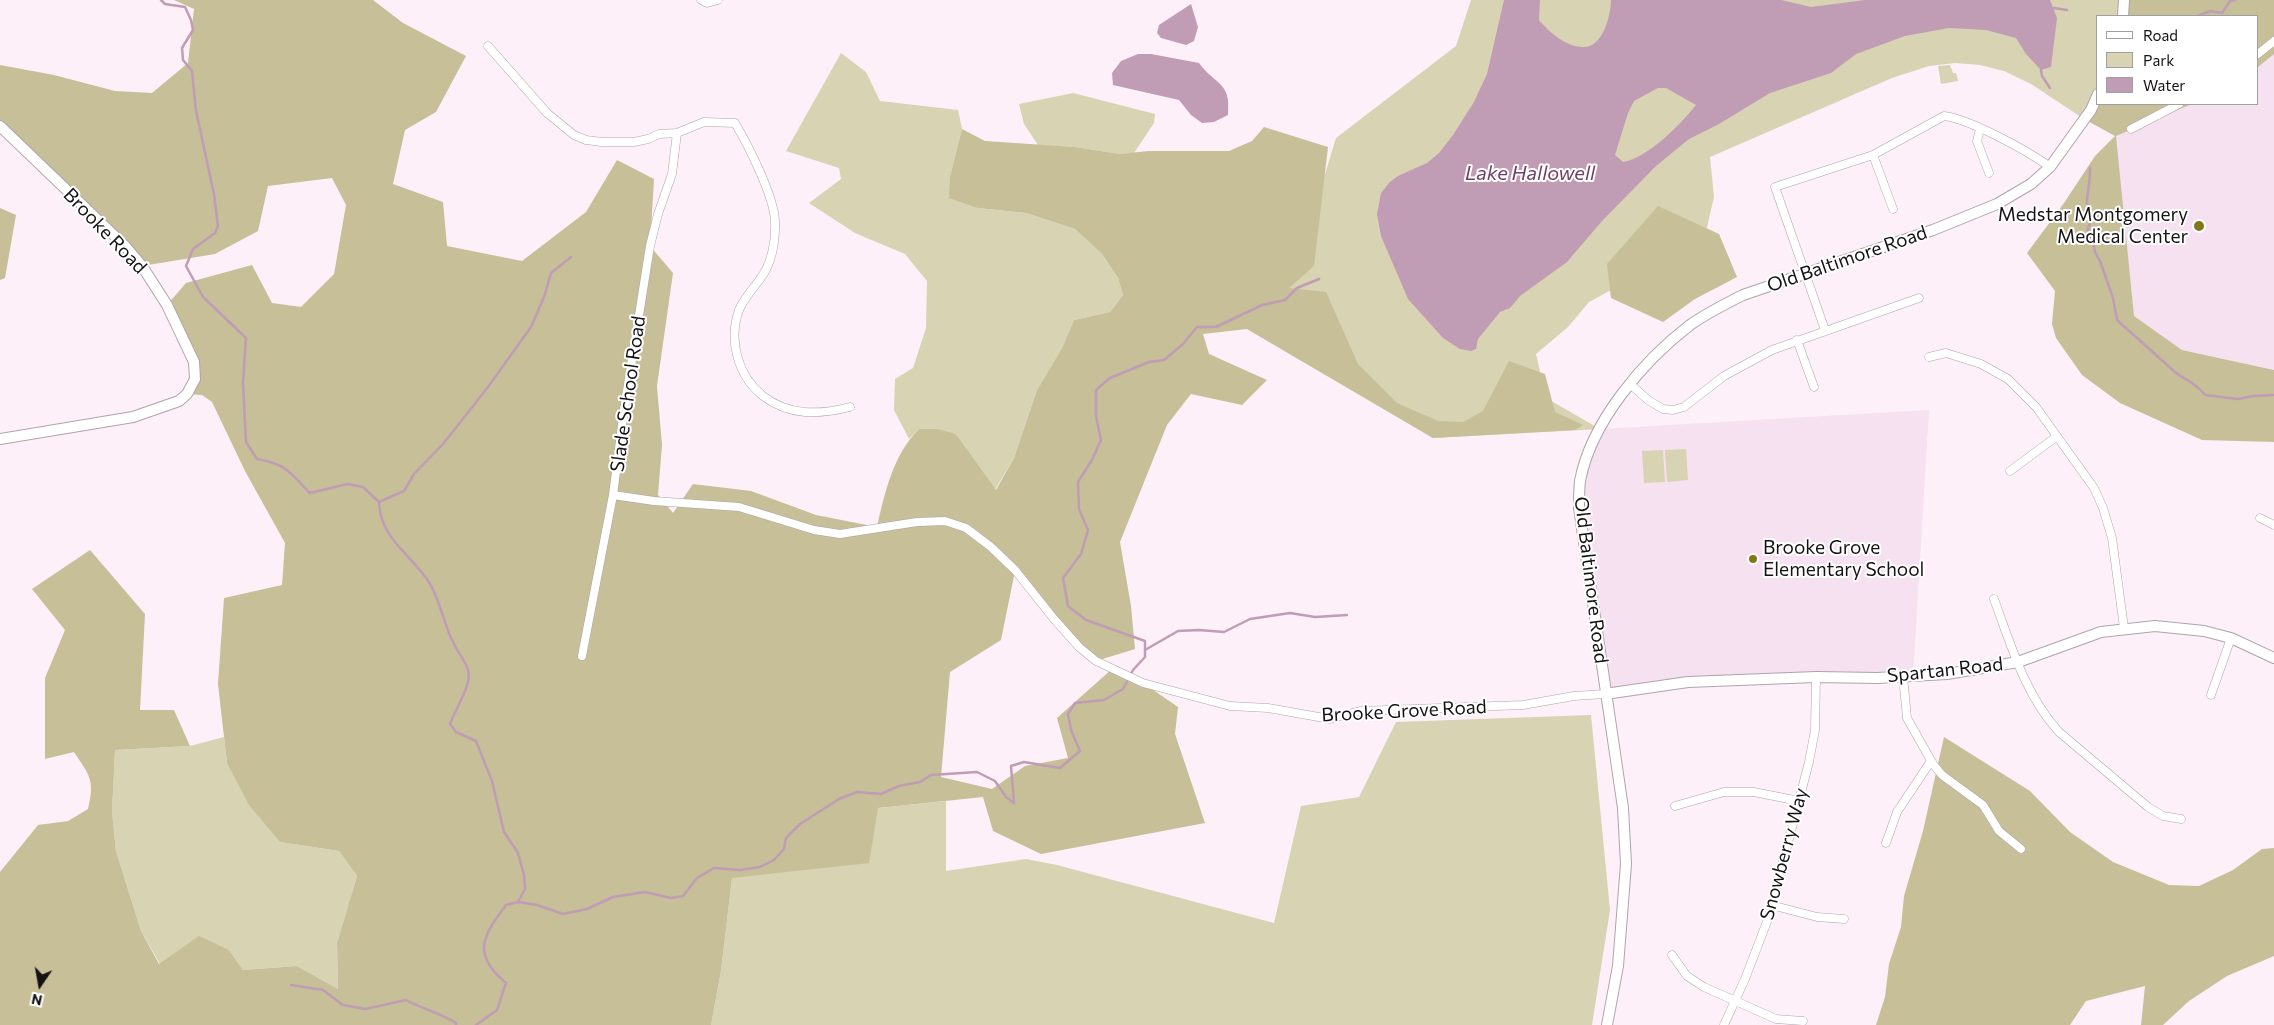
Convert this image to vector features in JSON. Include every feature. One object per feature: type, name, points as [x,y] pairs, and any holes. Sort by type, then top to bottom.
[{"type":"street","points":[[701,0],[711,3],[718,0]]},
{"type":"street","points":[[2123,15],[2124,0]]},
{"type":"street","points":[[2259,53],[2274,41]]},
{"type":"street","points":[[488,46],[547,113],[574,136],[586,140],[622,143],[648,139],[659,134],[677,133],[704,122],[735,123],[745,140],[773,208],[775,222],[769,263],[761,278],[747,296],[737,318],[736,350],[743,373],[753,388],[770,401],[788,410],[817,413],[850,407]]},
{"type":"street","name":"Old Baltimore Road","points":[[1607,1025],[1618,966],[1626,864],[1623,808],[1579,508],[1580,482],[1588,455],[1602,424],[1630,384],[1673,340],[1716,308],[1743,295],[1932,230],[1997,204],[2031,184],[2050,167],[2090,110],[2096,98]]},
{"type":"street","points":[[2131,129],[2177,105]]},
{"type":"street","points":[[1825,330],[1775,187],[1873,155],[1944,116],[1952,117],[2027,151],[2050,167]]},
{"type":"street","name":"Brooke Road","points":[[0,126],[124,245],[142,266],[166,305],[194,362],[195,379],[187,394],[179,401],[133,417],[0,439]]},
{"type":"street","points":[[1980,129],[1977,141],[1989,173]]},
{"type":"street","name":"Slade School Road","points":[[582,656],[613,495],[624,410],[650,246],[658,214],[672,174],[677,133]]},
{"type":"street","points":[[1873,155],[1893,209]]},
{"type":"street","points":[[1630,384],[1648,400],[1663,409],[1673,410],[1684,407],[1724,376],[1797,340],[1919,298]]},
{"type":"street","points":[[1797,340],[1814,387]]},
{"type":"street","points":[[1929,357],[1946,353],[1996,370],[2023,392],[2036,407],[2094,488],[2104,508],[2112,538],[2124,628]]},
{"type":"street","points":[[2010,471],[2056,437]]},
{"type":"street","name":"Brooke Grove Road","points":[[613,495],[654,502],[739,507],[814,530],[840,534],[918,522],[945,521],[966,528],[991,547],[1015,570],[1079,647],[1096,661],[1135,680],[1230,706],[1268,708],[1330,719],[1360,711],[1524,705],[1574,696],[1605,694]]},
{"type":"street","points":[[2260,518],[2274,525]]},
{"type":"street","points":[[1994,599],[2034,699],[2046,718],[2059,732],[2148,808],[2163,816],[2181,819]]},
{"type":"street","name":"Spartan Road","points":[[1605,694],[1688,682],[1903,676],[1967,671],[2018,662],[2086,636],[2124,628],[2155,626],[2190,628],[2231,638],[2274,658]]},
{"type":"street","points":[[2211,695],[2231,638]]},
{"type":"street","points":[[1903,676],[1906,718],[1931,761],[1942,775],[1983,805],[1999,831],[2021,849]]},
{"type":"street","name":"Snowberry Way","points":[[1724,1025],[1768,919],[1799,801],[1815,730],[1816,677]]},
{"type":"street","points":[[1886,843],[1897,812],[1931,761]]},
{"type":"street","points":[[1674,806],[1724,792],[1754,792],[1799,801]]},
{"type":"street","points":[[1771,906],[1817,917],[1844,919]]},
{"type":"street","points":[[1672,955],[1687,976],[1704,988],[1776,1019],[1802,1021]]},
{"type":"shaded area","points":[[174,0],[373,0],[403,23],[466,56],[436,112],[405,130],[393,184],[443,202],[447,246],[522,261],[586,212],[617,160],[654,179],[650,246],[673,273],[657,386],[662,445],[658,495],[673,513],[693,484],[751,491],[816,515],[877,527],[887,487],[896,462],[910,439],[919,429],[937,429],[956,434],[996,490],[1014,458],[1037,390],[1062,348],[1074,320],[1110,312],[1123,295],[1118,278],[1102,254],[1075,229],[1026,213],[978,208],[949,198],[950,176],[962,129],[985,141],[1075,147],[1120,154],[1148,151],[1229,151],[1252,141],[1264,127],[1328,147],[1314,266],[1289,288],[1326,292],[1358,364],[1397,403],[1438,421],[1463,422],[1483,411],[1509,361],[1545,374],[1555,412],[1583,425],[1575,430],[1433,438],[1247,329],[1203,334],[1209,354],[1267,380],[1242,405],[1191,394],[1167,425],[1120,542],[1131,606],[1135,649],[1096,661],[1015,571],[1001,640],[950,672],[941,777],[992,789],[1025,766],[1068,758],[1057,718],[1112,669],[1143,683],[1178,707],[1175,734],[1205,823],[1041,854],[993,831],[983,797],[878,808],[869,863],[732,878],[721,971],[711,1025],[0,1025],[0,872],[38,825],[68,821],[88,809],[91,791],[90,779],[74,752],[45,759],[45,678],[65,630],[32,589],[90,550],[145,614],[140,710],[174,710],[190,746],[115,750],[112,812],[116,851],[141,931],[159,964],[199,936],[229,950],[243,970],[297,966],[338,989],[337,943],[357,876],[339,851],[280,842],[249,805],[227,763],[218,684],[224,598],[282,585],[285,543],[245,471],[212,402],[202,395],[187,394],[194,362],[167,305],[186,283],[252,265],[272,303],[301,307],[334,274],[346,205],[332,178],[268,186],[258,231],[215,254],[142,266],[0,126],[0,65],[54,75],[115,91],[152,93],[188,63],[194,9]]},
{"type":"shaded area","points":[[2124,0],[2274,0],[2274,54],[2259,66],[2259,15],[2123,15]]},
{"type":"shaded area","name":"Medstar Montgomery Medical Center","points":[[2274,49],[2274,370],[2182,350],[2134,316],[2115,136],[2190,105],[2259,105],[2259,64]]},
{"type":"shaded area","points":[[2097,105],[2190,105],[2116,136],[2134,316],[2182,350],[2274,370],[2274,442],[2202,440],[2120,403],[2082,375],[2056,338],[2052,324],[2055,291],[2027,253],[2064,203],[2095,156],[2115,136],[2084,119]]},
{"type":"shaded area","points":[[1658,206],[1719,234],[1737,277],[1695,299],[1663,322],[1611,298],[1607,264]]},
{"type":"shaded area","points":[[0,208],[16,215],[5,278],[0,280]]},
{"type":"shaded area","name":"Brooke Grove Elementary School","points":[[1929,410],[1913,676],[1878,673],[1816,677],[1677,679],[1605,694],[1580,482],[1600,429]]},
{"type":"shaded area","points":[[1944,737],[2030,791],[2070,832],[2113,862],[2169,885],[2199,886],[2233,870],[2262,849],[2274,848],[2274,956],[2227,976],[2189,1001],[2163,1025],[2141,1025],[2145,986],[2086,1001],[2070,1025],[1876,1025],[1885,997],[1889,964],[1901,927],[1904,896],[1923,831]]},
{"type":"green space","points":[[1471,0],[2124,0],[2123,15],[2096,15],[2096,98],[2084,119],[2031,84],[2004,71],[1980,65],[1955,63],[1929,66],[1892,78],[1710,157],[1714,197],[1704,240],[1589,302],[1568,327],[1536,354],[1546,398],[1600,429],[1433,438],[1247,329],[1325,174],[1336,138],[1456,46]]},
{"type":"green space","points":[[841,53],[866,72],[880,101],[958,110],[962,129],[950,176],[978,208],[1026,213],[1075,229],[1102,254],[1118,278],[1123,295],[1110,312],[1074,320],[1062,348],[1037,390],[1014,458],[995,490],[956,434],[919,429],[909,439],[894,410],[895,379],[913,368],[926,328],[927,281],[905,254],[855,233],[809,203],[841,179],[839,168],[786,151]]},
{"type":"green space","points":[[1950,65],[1953,73],[1956,73],[1958,81],[1941,84],[1938,66]]},
{"type":"green space","points":[[1073,93],[1155,114],[1154,123],[1134,153],[1120,154],[1075,147],[1038,145],[1024,124],[1019,104]]},
{"type":"green space","points":[[1686,449],[1688,480],[1667,482],[1665,450]]},
{"type":"green space","points":[[1663,450],[1665,482],[1644,483],[1642,451]]},
{"type":"green space","points":[[1591,715],[1610,910],[1592,1025],[711,1025],[721,971],[732,878],[878,808],[946,801],[946,871],[1026,859],[1057,865],[1274,923],[1301,806],[1359,797],[1396,722]]},
{"type":"green space","points":[[224,737],[227,763],[280,842],[339,851],[357,876],[337,943],[338,989],[297,966],[243,970],[229,950],[160,964],[141,931],[116,851],[112,812],[115,750],[190,746]]},
{"type":"water","name":"Lake Hallowell","points":[[1504,0],[1540,0],[1539,20],[1543,25],[1565,42],[1578,47],[1591,46],[1601,36],[1605,29],[1611,0],[1781,0],[1811,7],[1865,0],[2050,0],[2057,18],[2051,67],[2041,70],[2026,54],[2016,38],[1986,30],[1949,28],[1905,36],[1856,54],[1831,73],[1770,93],[1719,124],[1689,139],[1656,166],[1602,221],[1567,262],[1520,296],[1510,308],[1500,312],[1478,339],[1476,349],[1471,351],[1460,349],[1443,338],[1408,299],[1381,236],[1377,214],[1381,193],[1390,182],[1398,176],[1427,163],[1439,153],[1474,102],[1487,74]],"holes":[[[1658,88],[1666,88],[1696,105],[1673,130],[1653,147],[1643,154],[1623,162],[1615,155],[1628,113],[1634,101]]]},
{"type":"water","points":[[1191,4],[1198,27],[1194,41],[1186,45],[1161,38],[1157,33],[1159,25]]},
{"type":"water","points":[[1138,54],[1151,54],[1199,63],[1225,90],[1228,115],[1214,122],[1202,123],[1191,115],[1179,100],[1113,85],[1112,73],[1121,61]]},
{"type":"waterway","points":[[161,0],[165,4],[185,7],[193,30],[182,48],[183,60],[192,71],[196,111],[214,194],[218,226],[215,233],[193,249],[186,266],[203,297],[246,338],[243,383],[246,442],[257,459],[267,461],[287,470],[310,493],[348,484],[363,487],[379,502],[385,527],[391,537],[430,584],[456,649],[465,662],[469,677],[467,687],[450,724],[456,732],[476,741],[492,781],[504,832],[518,853],[524,875],[525,889],[518,902]]},
{"type":"waterway","points":[[2200,15],[2210,11],[2222,13],[2230,1],[2235,0]]},
{"type":"waterway","points":[[2054,8],[2067,10]]},
{"type":"waterway","points":[[2041,70],[2042,76],[2050,88]]},
{"type":"waterway","points":[[2090,168],[2087,206],[2091,221],[2088,234],[2093,241],[2095,252],[2113,298],[2117,320],[2175,372],[2194,384],[2205,395],[2238,399],[2274,395]]},
{"type":"waterway","points":[[379,502],[404,491],[414,474],[443,444],[488,387],[531,327],[544,297],[551,273],[571,257]]},
{"type":"waterway","points":[[476,1025],[497,1010],[506,983],[488,963],[484,945],[491,926],[506,905],[518,902],[537,905],[563,914],[587,909],[613,897],[645,892],[671,898],[683,896],[697,878],[714,868],[740,870],[760,867],[774,860],[784,849],[786,838],[800,824],[839,799],[857,792],[881,794],[899,786],[920,782],[931,775],[977,772],[995,781],[1006,797],[1014,803],[1011,766],[1024,762],[1060,768],[1080,751],[1071,730],[1068,714],[1075,703],[1104,700],[1123,689],[1133,670],[1145,657],[1145,641],[1086,620],[1068,606],[1063,578],[1081,554],[1088,530],[1079,509],[1078,482],[1092,460],[1101,440],[1096,416],[1096,390],[1110,378],[1149,362],[1164,360],[1183,344],[1197,327],[1216,327],[1262,305],[1285,300],[1297,288],[1319,279]]},
{"type":"waterway","points":[[1145,650],[1178,631],[1224,632],[1250,619],[1290,613],[1315,617],[1347,615]]},
{"type":"waterway","points":[[291,985],[323,990],[343,1005],[365,1009],[406,1000],[450,1020],[456,1023],[456,1025]]},
{"type":"place","name":"Medstar Montgomery Medical Center","points":[[2199,226]]},
{"type":"place","name":"Brooke Grove Elementary School","points":[[1753,559]]}]
